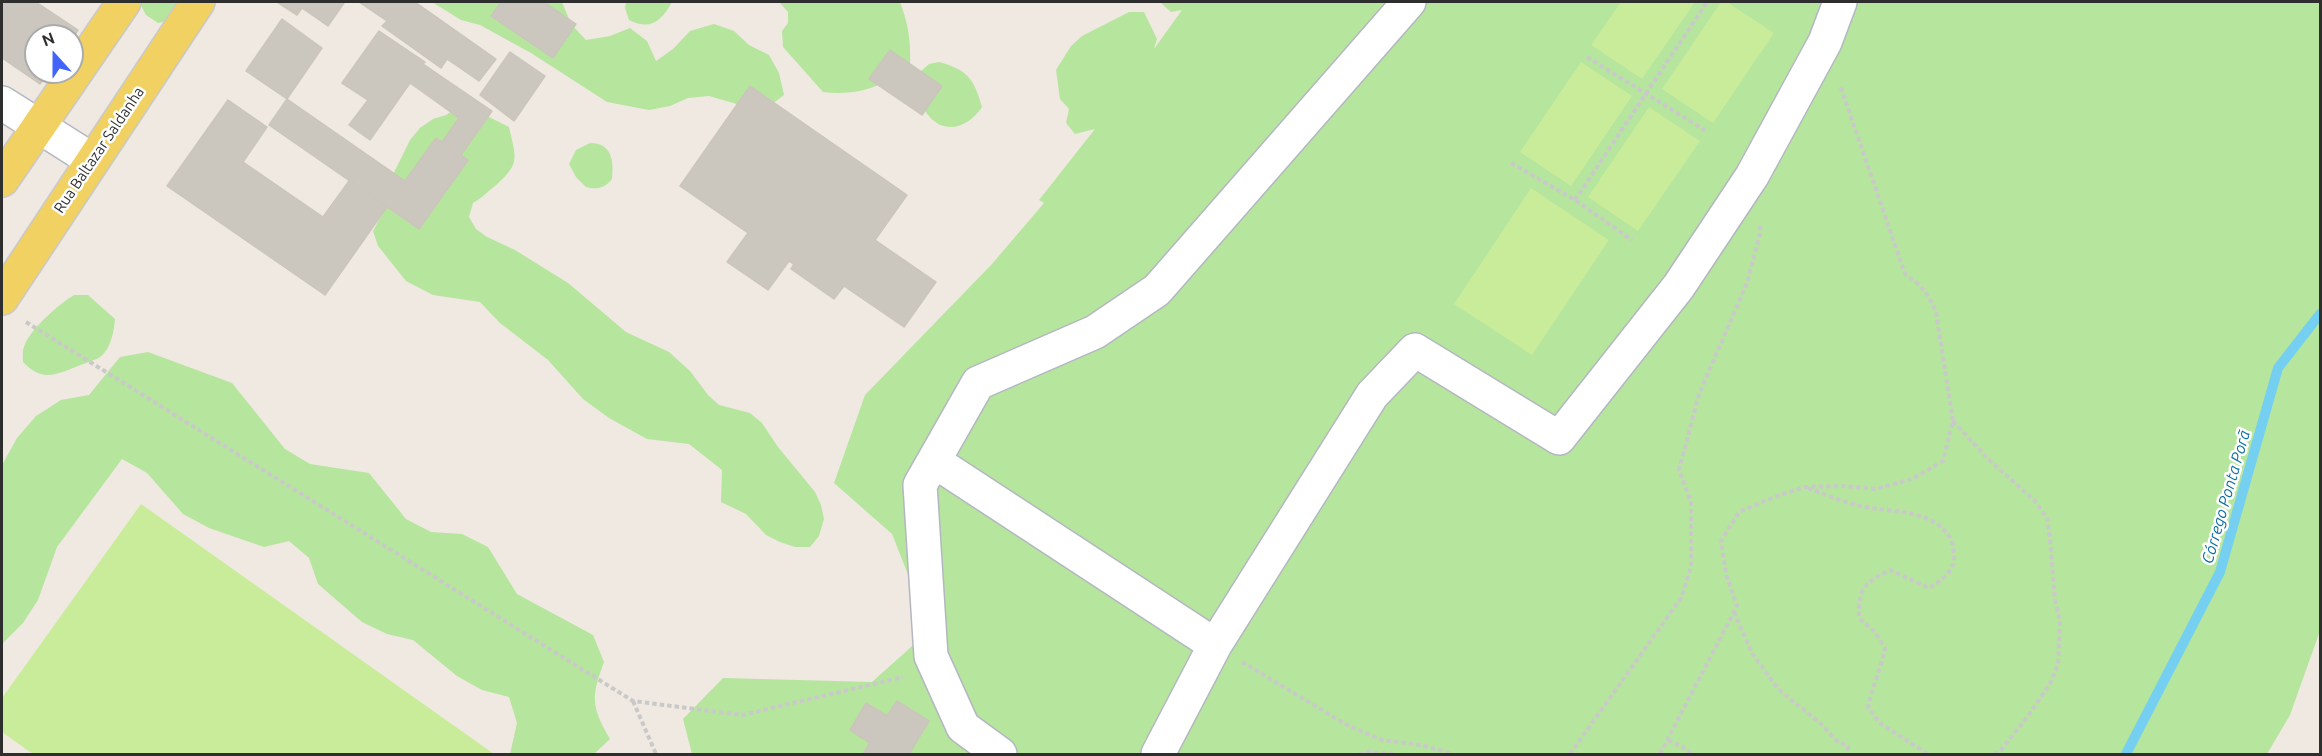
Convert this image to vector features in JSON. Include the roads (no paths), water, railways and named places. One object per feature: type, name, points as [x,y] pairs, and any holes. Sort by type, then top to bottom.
[{"type":"main road","points":[[2,180],[124,2]]},
{"type":"main road","name":"Rua Baltazar Saldanha","points":[[12,309],[92,160],[198,2]]},
{"type":"street","points":[[1000,754],[963,727],[931,656],[920,485],[978,383],[1095,332],[1157,290],[1409,2]]},
{"type":"street","points":[[1158,754],[1215,645],[1372,395],[1415,350],[1559,438],[1679,286],[1752,176],[1825,42],[1840,2]]},
{"type":"street","points":[[2,103],[92,160]]},
{"type":"street","points":[[934,461],[1215,645]]},
{"type":"waterway","name":"Córrego Ponta Porã","points":[[2126,754],[2220,572],[2278,368],[2320,314]]}]
